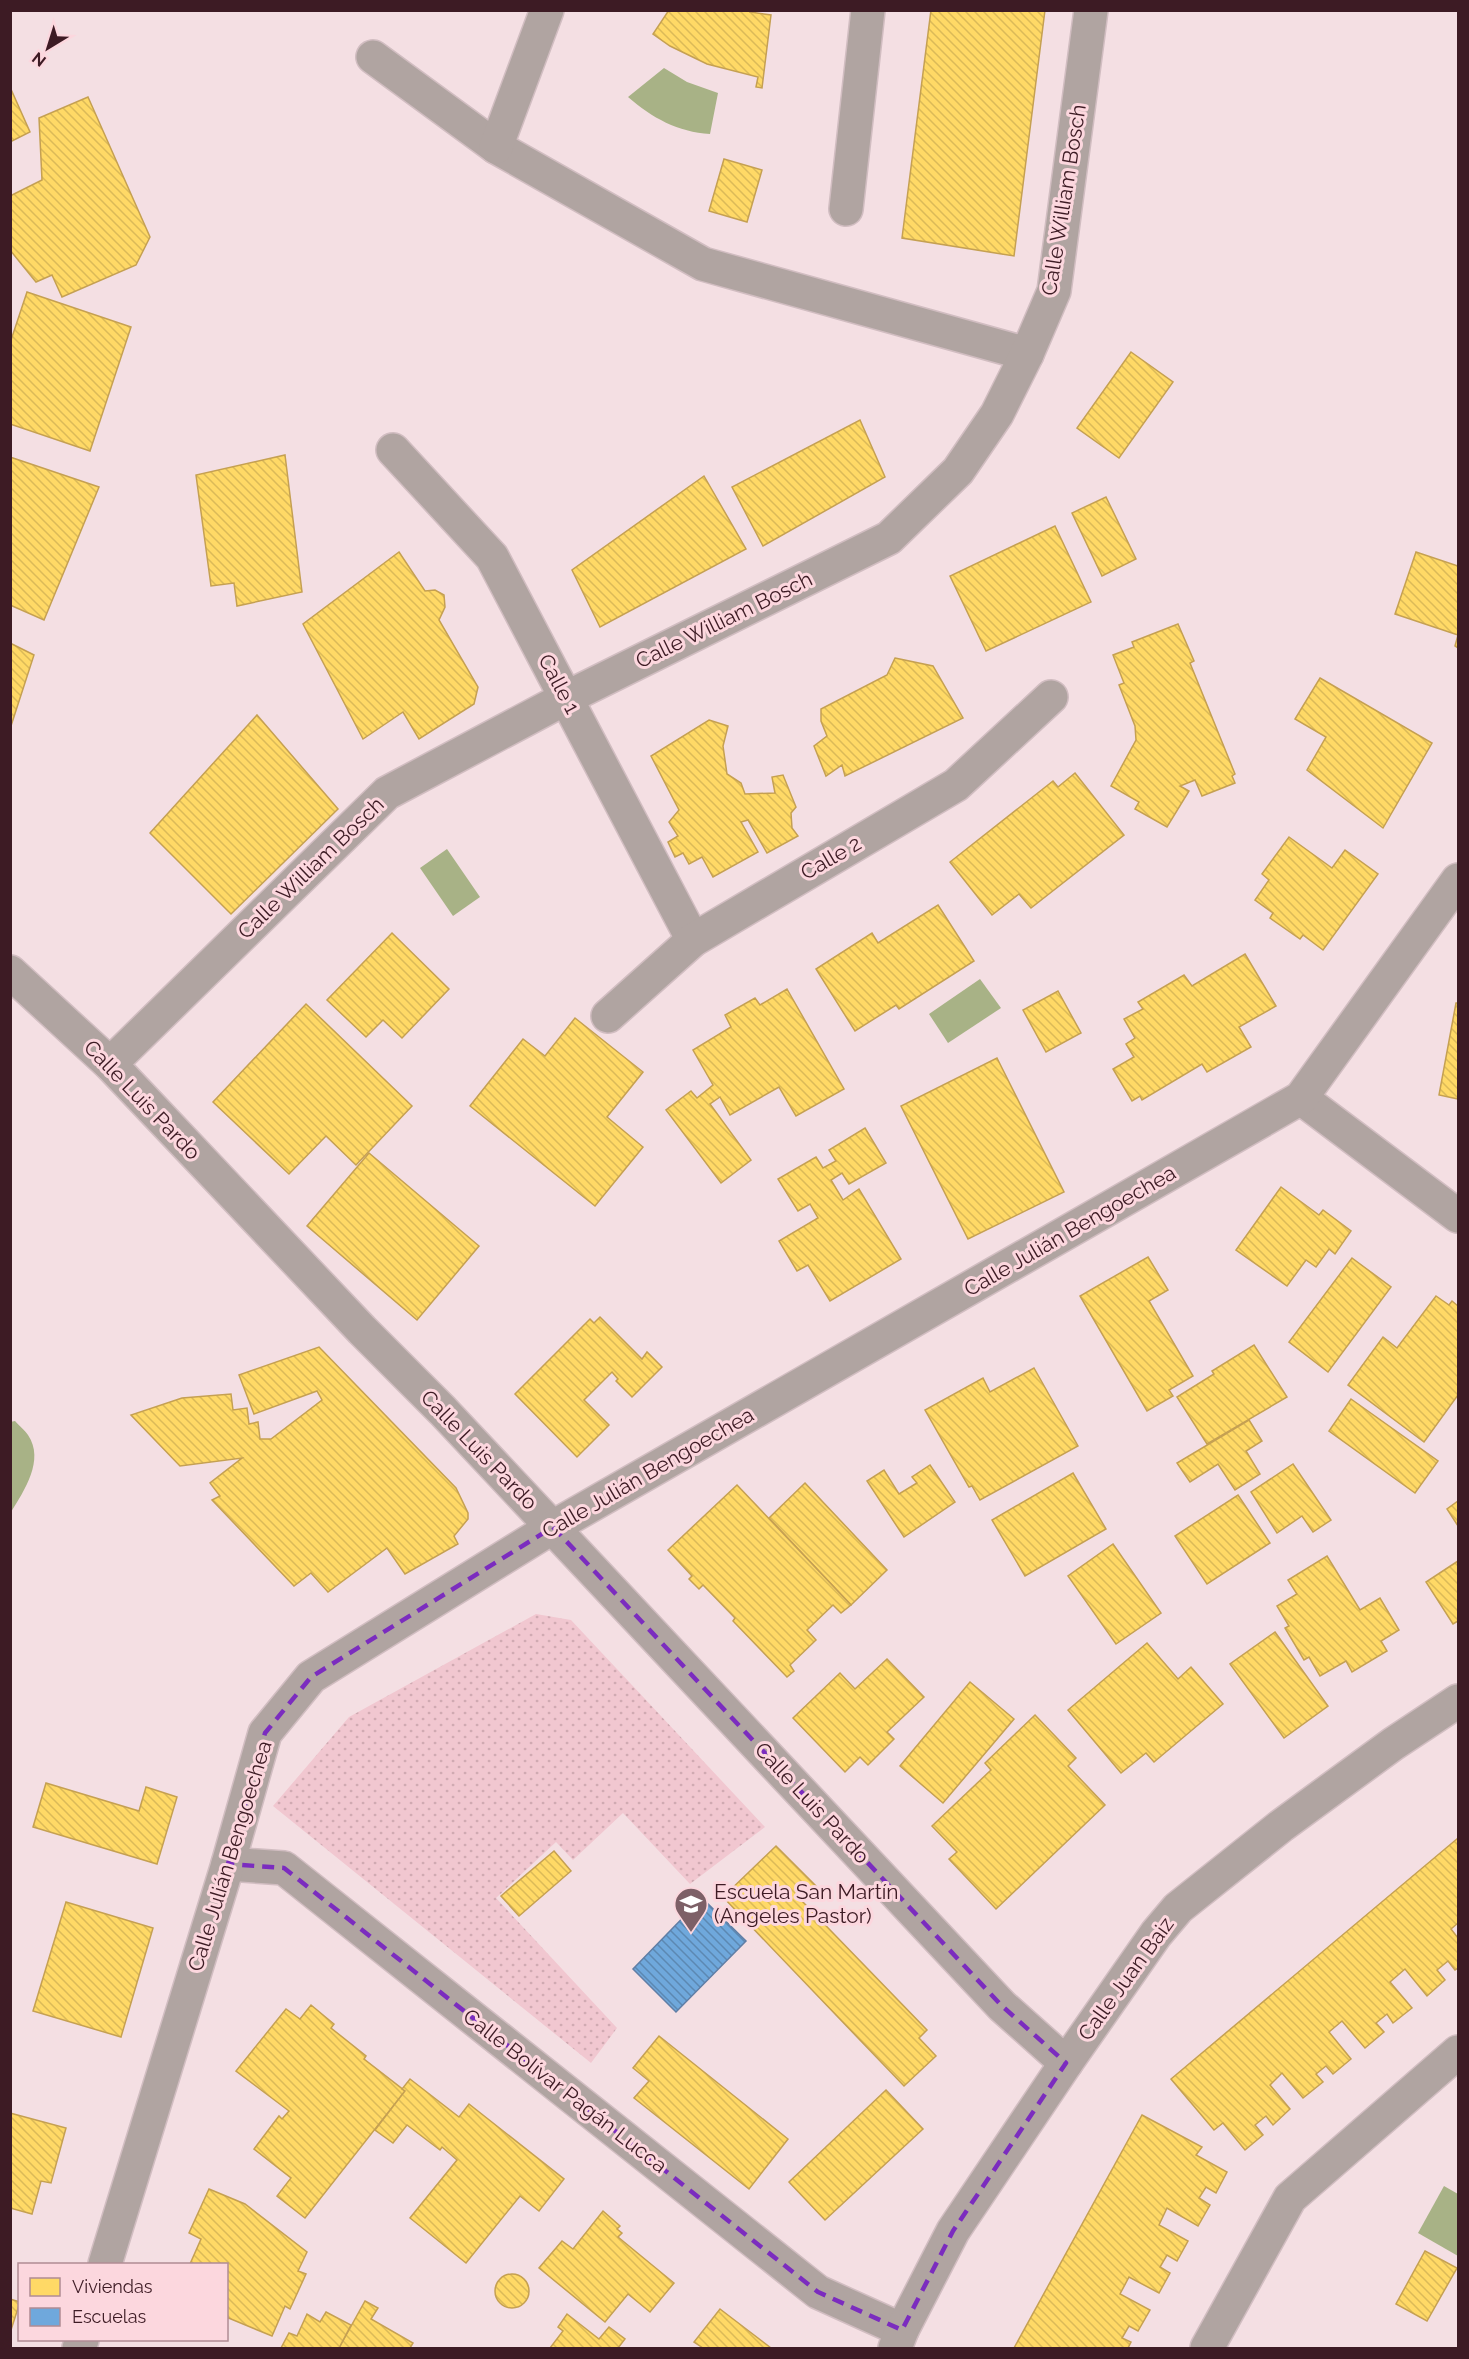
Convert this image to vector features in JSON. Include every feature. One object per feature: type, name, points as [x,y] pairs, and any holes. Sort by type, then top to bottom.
[{"type":"street","points":[[496,147],[548,10]]},
{"type":"street","points":[[846,209],[868,10]]},
{"type":"street","name":"Calle William Bosch","points":[[110,1064],[387,793],[566,698],[889,538],[958,471],[997,414],[1027,354],[1054,291],[1091,10]]},
{"type":"street","points":[[373,57],[496,147],[703,264],[1027,354]]},
{"type":"street","name":"Calle 1","points":[[393,450],[492,557],[693,939]]},
{"type":"street","name":"Calle 2","points":[[608,1016],[693,939],[956,786],[1051,697]]},
{"type":"street","name":"Calle Julián Bengoechea","points":[[106,2263],[228,1864],[265,1733],[311,1677],[554,1527],[1301,1098],[1458,880]]},
{"type":"street","name":"Calle Luis Pardo","points":[[10,972],[110,1064],[362,1330],[554,1527],[1002,2006],[1066,2063]]},
{"type":"street","points":[[1301,1098],[1458,1216]]},
{"type":"street","name":"Calle Juan Baiz","points":[[898,2339],[953,2231],[1066,2063],[1156,1934],[1178,1908],[1281,1826],[1393,1744],[1458,1701]]},
{"type":"street","name":"Calle Bolívar Pagán Lucca","points":[[228,1864],[284,1868],[818,2292],[898,2339]]},
{"type":"street","points":[[1207,2349],[1290,2198],[1458,2052]]},
{"type":"highlighted area","points":[[553,1527],[1002,2006],[1066,2063],[953,2231],[902,2330],[818,2292],[284,1868],[228,1864],[265,1733],[311,1677]]},
{"type":"shaded area","points":[[664,68],[687,82],[718,93],[710,134],[698,133],[666,123],[628,97]]},
{"type":"shaded area","points":[[447,849],[480,897],[453,916],[420,868]]},
{"type":"shaded area","points":[[980,979],[1001,1008],[948,1043],[929,1014]]},
{"type":"shaded area","points":[[15,1421],[28,1435],[33,1445],[34,1465],[27,1485],[11,1512],[10,1422]]},
{"type":"shaded area","points":[[536,1614],[571,1620],[765,1827],[690,1884],[623,1813],[573,1860],[556,1842],[496,1898],[617,2028],[591,2063],[273,1806],[349,1717]]},
{"type":"shaded area","points":[[1444,2186],[1458,2194],[1458,2256],[1418,2233]]},
{"type":"building: Viviendas","points":[[669,10],[751,10],[750,12],[771,15],[762,88],[756,87],[758,77],[707,64],[670,46],[653,34]]},
{"type":"building: Viviendas","points":[[931,10],[1045,10],[1014,256],[902,238]]},
{"type":"building: Viviendas","points":[[10,87],[30,132],[10,142]]},
{"type":"building: Viviendas","points":[[88,97],[150,237],[136,265],[62,297],[52,275],[36,282],[10,250],[10,196],[42,180],[39,118]]},
{"type":"building: Viviendas","points":[[724,159],[762,170],[747,222],[709,211]]},
{"type":"building: Viviendas","points":[[27,292],[131,327],[90,451],[10,424],[10,343]]},
{"type":"building: Viviendas","points":[[1131,352],[1173,382],[1119,458],[1077,428]]},
{"type":"building: Viviendas","points":[[860,420],[885,477],[763,546],[732,487]]},
{"type":"building: Viviendas","points":[[285,455],[302,592],[237,606],[234,583],[211,586],[196,475]]},
{"type":"building: Viviendas","points":[[10,457],[99,487],[44,620],[10,605]]},
{"type":"building: Viviendas","points":[[704,476],[746,549],[600,627],[572,570]]},
{"type":"building: Viviendas","points":[[1106,497],[1136,559],[1102,576],[1072,513]]},
{"type":"building: Viviendas","points":[[1055,526],[1091,602],[986,651],[950,576]]},
{"type":"building: Viviendas","points":[[399,552],[425,591],[435,590],[444,595],[445,607],[439,620],[478,687],[474,704],[419,739],[403,712],[363,739],[303,624]]},
{"type":"building: Viviendas","points":[[1416,552],[1458,566],[1458,635],[1395,614]]},
{"type":"building: Viviendas","points":[[1178,624],[1194,661],[1190,663],[1235,774],[1232,776],[1235,783],[1202,796],[1195,780],[1180,786],[1189,791],[1167,827],[1135,809],[1139,802],[1111,786],[1136,740],[1135,726],[1119,685],[1124,683],[1113,655],[1134,647],[1132,642]]},
{"type":"building: Viviendas","points":[[10,643],[34,655],[10,729]]},
{"type":"building: Viviendas","points":[[895,658],[933,666],[963,718],[845,776],[842,765],[826,776],[814,746],[827,736],[821,721],[821,709],[887,675]]},
{"type":"building: Viviendas","points":[[1320,678],[1432,743],[1383,828],[1307,770],[1326,737],[1295,719]]},
{"type":"building: Viviendas","points":[[257,715],[338,809],[231,914],[150,833]]},
{"type":"building: Viviendas","points":[[709,720],[728,726],[723,746],[727,774],[741,783],[745,794],[775,793],[772,777],[783,775],[796,807],[791,813],[792,828],[798,836],[767,853],[748,820],[741,822],[758,852],[713,877],[702,857],[689,864],[683,853],[675,857],[668,842],[678,836],[669,822],[679,810],[651,756]]},
{"type":"building: Viviendas","points":[[1075,773],[1124,835],[1031,908],[1019,894],[992,915],[950,862],[1053,781],[1058,787]]},
{"type":"building: Viviendas","points":[[1289,837],[1332,868],[1345,850],[1378,874],[1323,950],[1303,935],[1300,939],[1270,918],[1273,913],[1255,900],[1269,880],[1262,874]]},
{"type":"building: Viviendas","points":[[938,905],[974,961],[899,1009],[896,1005],[855,1031],[816,969],[872,933],[878,943]]},
{"type":"building: Viviendas","points":[[392,933],[449,989],[402,1038],[383,1020],[366,1037],[327,1000]]},
{"type":"building: Viviendas","points":[[1245,954],[1276,1006],[1239,1027],[1251,1047],[1207,1072],[1202,1064],[1142,1100],[1140,1096],[1132,1101],[1113,1069],[1134,1057],[1126,1044],[1135,1038],[1124,1019],[1143,1009],[1138,1002],[1184,975],[1192,986]]},
{"type":"building: Viviendas","points":[[787,989],[844,1089],[796,1116],[779,1087],[730,1115],[720,1097],[710,1104],[751,1160],[721,1183],[666,1110],[691,1091],[697,1098],[713,1085],[693,1050],[731,1027],[725,1015],[755,998],[760,1005]]},
{"type":"building: Viviendas","points":[[1058,991],[1081,1033],[1046,1052],[1023,1010]]},
{"type":"building: Viviendas","points":[[1456,1003],[1458,1003],[1458,1099],[1439,1095]]},
{"type":"building: Viviendas","points":[[306,1004],[412,1106],[356,1165],[326,1136],[289,1174],[213,1102]]},
{"type":"building: Viviendas","points":[[575,1018],[643,1072],[607,1117],[643,1147],[595,1206],[470,1106],[523,1039],[545,1056]]},
{"type":"building: Viviendas","points":[[997,1058],[1064,1192],[968,1239],[901,1106]]},
{"type":"building: Viviendas","points":[[865,1128],[886,1163],[849,1184],[842,1173],[831,1180],[843,1200],[859,1189],[901,1259],[830,1301],[808,1265],[797,1271],[779,1241],[818,1218],[810,1204],[798,1211],[778,1179],[816,1157],[823,1168],[836,1161],[829,1150]]},
{"type":"building: Viviendas","points":[[369,1153],[479,1246],[417,1320],[307,1226]]},
{"type":"building: Viviendas","points":[[1281,1187],[1319,1215],[1323,1210],[1351,1231],[1335,1254],[1329,1249],[1316,1267],[1306,1260],[1287,1286],[1236,1250]]},
{"type":"building: Viviendas","points":[[1148,1257],[1168,1290],[1149,1301],[1193,1376],[1169,1390],[1173,1396],[1147,1411],[1080,1296]]},
{"type":"building: Viviendas","points":[[1352,1258],[1391,1287],[1328,1372],[1289,1342]]},
{"type":"building: Viviendas","points":[[1436,1296],[1449,1305],[1452,1301],[1458,1306],[1458,1395],[1424,1442],[1348,1385],[1383,1337],[1397,1348]]},
{"type":"building: Viviendas","points":[[600,1317],[642,1359],[647,1352],[662,1367],[632,1397],[616,1381],[618,1379],[612,1372],[584,1400],[609,1425],[577,1457],[515,1394],[590,1319],[594,1323]]},
{"type":"building: Viviendas","points":[[1254,1345],[1287,1397],[1207,1444],[1177,1397],[1214,1374],[1212,1371]]},
{"type":"building: Viviendas","points":[[319,1347],[456,1488],[468,1513],[468,1519],[454,1536],[458,1544],[405,1574],[387,1548],[328,1592],[311,1573],[294,1586],[212,1500],[220,1496],[210,1483],[242,1458],[180,1466],[131,1415],[182,1398],[231,1394],[233,1410],[247,1408],[249,1424],[258,1422],[260,1439],[271,1439],[322,1400],[317,1391],[254,1414],[239,1375]]},
{"type":"building: Viviendas","points":[[1034,1368],[1078,1446],[980,1500],[972,1486],[969,1487],[925,1410],[983,1378],[990,1392]]},
{"type":"building: Viviendas","points":[[1351,1399],[1438,1461],[1415,1493],[1329,1431]]},
{"type":"building: Viviendas","points":[[1249,1420],[1262,1441],[1246,1451],[1260,1474],[1235,1490],[1218,1464],[1190,1482],[1177,1463]]},
{"type":"building: Viviendas","points":[[1293,1464],[1331,1520],[1313,1532],[1302,1516],[1277,1533],[1251,1492]]},
{"type":"building: Viviendas","points":[[930,1465],[955,1502],[904,1537],[867,1481],[884,1470],[899,1494],[917,1483],[912,1477]]},
{"type":"building: Viviendas","points":[[1073,1473],[1106,1529],[1025,1576],[992,1520]]},
{"type":"building: Viviendas","points":[[805,1483],[887,1570],[851,1605],[769,1518]]},
{"type":"building: Viviendas","points":[[737,1485],[851,1605],[841,1613],[833,1605],[807,1630],[816,1640],[790,1665],[794,1671],[787,1677],[733,1621],[735,1618],[703,1585],[699,1589],[689,1579],[692,1576],[668,1550]]},
{"type":"building: Viviendas","points":[[1238,1495],[1270,1543],[1207,1584],[1175,1536]]},
{"type":"building: Viviendas","points":[[1458,1501],[1458,1526],[1447,1509]]},
{"type":"building: Viviendas","points":[[1113,1544],[1161,1613],[1116,1644],[1068,1576]]},
{"type":"building: Viviendas","points":[[1327,1556],[1360,1610],[1380,1598],[1399,1630],[1381,1641],[1387,1651],[1352,1672],[1346,1661],[1320,1676],[1309,1657],[1304,1660],[1285,1628],[1289,1626],[1277,1606],[1297,1594],[1288,1580]]},
{"type":"building: Viviendas","points":[[1458,1561],[1458,1621],[1453,1624],[1426,1582]]},
{"type":"building: Viviendas","points":[[1275,1632],[1328,1706],[1284,1738],[1230,1664]]},
{"type":"building: Viviendas","points":[[1147,1643],[1178,1679],[1191,1667],[1223,1704],[1154,1762],[1146,1753],[1121,1773],[1068,1710]]},
{"type":"building: Viviendas","points":[[887,1659],[924,1697],[887,1732],[894,1739],[868,1765],[860,1757],[845,1772],[793,1718],[840,1673],[855,1689]]},
{"type":"building: Viviendas","points":[[970,1682],[1014,1719],[943,1803],[900,1766]]},
{"type":"building: Viviendas","points":[[1035,1715],[1076,1758],[1068,1766],[1105,1805],[996,1909],[949,1859],[957,1852],[932,1826],[991,1770],[985,1763]]},
{"type":"building: Viviendas","points":[[46,1783],[139,1811],[146,1787],[177,1797],[157,1864],[33,1827]]},
{"type":"building: Viviendas","points":[[1458,1838],[1458,1923],[1451,1929],[1458,1938],[1458,1968],[1455,1970],[1448,1961],[1437,1970],[1445,1980],[1427,1996],[1405,1969],[1390,1982],[1412,2008],[1393,2023],[1387,2014],[1376,2023],[1384,2032],[1365,2048],[1342,2021],[1329,2032],[1351,2059],[1333,2074],[1326,2066],[1316,2074],[1323,2082],[1303,2098],[1282,2073],[1270,2085],[1290,2109],[1273,2125],[1266,2116],[1255,2125],[1263,2135],[1245,2150],[1223,2123],[1214,2130],[1171,2079]]},
{"type":"building: Viviendas","points":[[776,1846],[816,1886],[801,1900],[927,2030],[919,2038],[936,2056],[904,2086],[723,1897]]},
{"type":"building: Viviendas","points":[[554,1851],[571,1871],[519,1916],[501,1896]]},
{"type":"building: Viviendas","points":[[66,1902],[153,1928],[121,2037],[33,2011]]},
{"type":"building: Viviendas","points":[[311,2005],[334,2024],[331,2028],[366,2056],[364,2059],[405,2091],[305,2218],[277,2196],[291,2178],[254,2149],[279,2116],[282,2119],[289,2111],[236,2071],[286,2009],[300,2019]]},
{"type":"building: Viviendas","points":[[659,2036],[788,2139],[749,2189],[634,2098],[649,2081],[633,2068]]},
{"type":"building: Viviendas","points":[[410,2079],[459,2117],[469,2104],[564,2179],[539,2211],[520,2196],[466,2263],[410,2218],[457,2160],[442,2147],[440,2150],[407,2125],[393,2143],[375,2130],[405,2091],[402,2089]]},
{"type":"building: Viviendas","points":[[886,2090],[923,2129],[825,2220],[789,2182]]},
{"type":"building: Viviendas","points":[[10,2113],[66,2128],[51,2183],[41,2181],[32,2214],[10,2208]]},
{"type":"building: Viviendas","points":[[1142,2115],[1202,2147],[1196,2155],[1227,2172],[1216,2193],[1206,2187],[1199,2198],[1210,2205],[1198,2226],[1167,2208],[1159,2225],[1188,2241],[1177,2261],[1167,2255],[1160,2267],[1170,2273],[1159,2293],[1129,2277],[1120,2294],[1150,2310],[1138,2331],[1129,2326],[1122,2338],[1131,2342],[1128,2348],[1014,2348]]},
{"type":"building: Viviendas","points":[[209,2189],[245,2204],[307,2252],[298,2271],[306,2274],[290,2309],[285,2306],[272,2336],[228,2318],[228,2263],[190,2263],[201,2239],[189,2233]]},
{"type":"building: Viviendas","points":[[603,2211],[620,2226],[617,2229],[622,2233],[618,2237],[674,2283],[650,2312],[628,2294],[605,2322],[539,2268],[562,2241],[573,2249]]},
{"type":"building: Viviendas","points":[[1425,2251],[1457,2268],[1427,2321],[1396,2304]]},
{"type":"building: Viviendas","points":[[512,2274],[524,2279],[529,2291],[524,2303],[512,2308],[500,2303],[495,2291],[500,2279]]},
{"type":"building: Viviendas","points":[[10,2299],[18,2301],[18,2308],[10,2333]]},
{"type":"building: Viviendas","points":[[365,2301],[378,2308],[371,2319],[413,2343],[410,2348],[339,2348]]},
{"type":"building: Viviendas","points":[[720,2309],[771,2348],[703,2348],[694,2342]]},
{"type":"building: Viviendas","points":[[326,2312],[351,2325],[339,2348],[281,2348],[289,2333],[297,2336],[307,2314],[320,2322]]},
{"type":"building: Viviendas","points":[[567,2314],[599,2339],[609,2327],[625,2339],[618,2348],[550,2348],[563,2331],[558,2327]]},
{"type":"building: Escuelas","points":[[702,1898],[746,1941],[676,2012],[633,1969]]},
{"type":"place","name":"Escuela San Martín (Angeles Pastor)","points":[[691,1933]]}]
